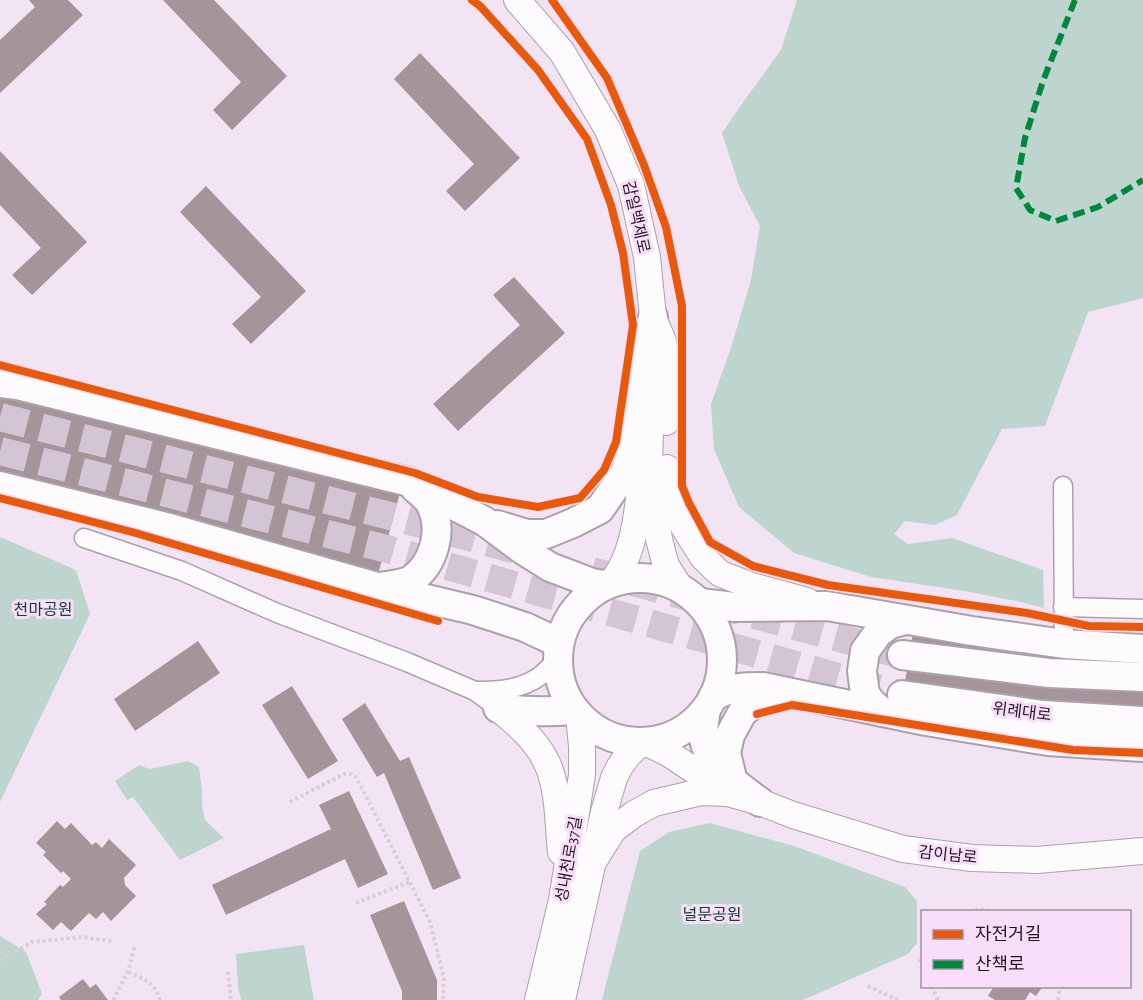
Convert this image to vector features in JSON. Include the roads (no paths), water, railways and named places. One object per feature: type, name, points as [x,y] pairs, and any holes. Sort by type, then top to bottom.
[{"type":"main road","name":"감일백제로","points":[[517,0],[562,52],[609,130],[631,185],[647,256],[653,317],[649,466]]},
{"type":"main road","points":[[484,521],[527,534],[546,534],[600,509],[626,471],[636,434],[640,384],[653,317]]},
{"type":"main road","points":[[653,317],[663,341],[669,368],[665,457],[672,496],[684,527],[703,557],[721,574],[752,586],[827,606],[1064,644],[1143,649]]},
{"type":"main road","points":[[0,383],[16,385],[409,482],[484,521],[550,567],[592,583],[608,584]]},
{"type":"main road","points":[[608,584],[623,566],[632,538],[640,484],[649,466]]},
{"type":"main road","points":[[644,743],[666,739],[685,730],[700,717],[717,689],[722,671],[722,653],[715,626],[706,610],[679,586],[666,566],[659,539],[655,487],[649,466]]},
{"type":"main road","points":[[377,587],[402,584],[412,579],[426,565],[436,543],[435,520],[430,503],[409,482]]},
{"type":"main road","points":[[0,486],[166,527],[377,587],[483,614],[525,627],[558,651]]},
{"type":"main road","points":[[760,802],[668,753],[644,743],[618,740],[607,736],[587,723],[576,712],[562,686],[558,651],[567,622],[587,597],[608,584],[631,578],[652,579],[671,584],[694,598],[734,608],[827,606]]},
{"type":"main road","points":[[892,703],[871,702],[865,694],[862,671],[865,651],[878,633],[890,624],[906,620]]},
{"type":"main road","points":[[902,655],[1049,673],[1143,677]]},
{"type":"main road","points":[[731,788],[708,754],[703,729],[710,703],[727,690],[742,687],[763,687],[820,699]]},
{"type":"main road","points":[[731,788],[726,753],[730,735],[742,713],[754,703],[779,696],[892,703],[926,721],[1047,741],[1143,747]]},
{"type":"main road","name":"위례대로","points":[[892,703],[1143,721]]},
{"type":"main road","points":[[498,708],[576,712]]},
{"type":"main road","points":[[498,708],[532,741],[547,763],[556,802],[561,851],[562,900]]},
{"type":"main road","name":"성내천로37길","points":[[538,1000],[562,900],[582,775],[582,747],[576,712]]},
{"type":"main road","name":"성내천로37길","points":[[562,1000],[604,812],[614,778],[628,755],[644,743]]},
{"type":"main road","points":[[594,862],[613,830],[634,814],[654,803],[675,797],[731,788]]},
{"type":"main road","name":"감이남로","points":[[760,802],[793,815],[903,849],[972,858],[1037,860],[1143,850]]},
{"type":"street","points":[[1063,486],[1064,644]]},
{"type":"street","points":[[84,538],[182,571],[277,614],[407,662],[475,691],[498,708]]},
{"type":"street","points":[[1063,607],[1143,609]]},
{"type":"street","points":[[475,691],[495,691],[526,685],[540,676],[558,651]]},
{"type":"tunnel","points":[[0,417],[527,553]]},
{"type":"tunnel","points":[[0,451],[391,550],[902,695]]},
{"type":"tunnel","points":[[592,571],[902,655]]},
{"type":"park label","name":"천마공원","points":[[43,609]]},
{"type":"park label","name":"널문공원","points":[[712,914]]}]
